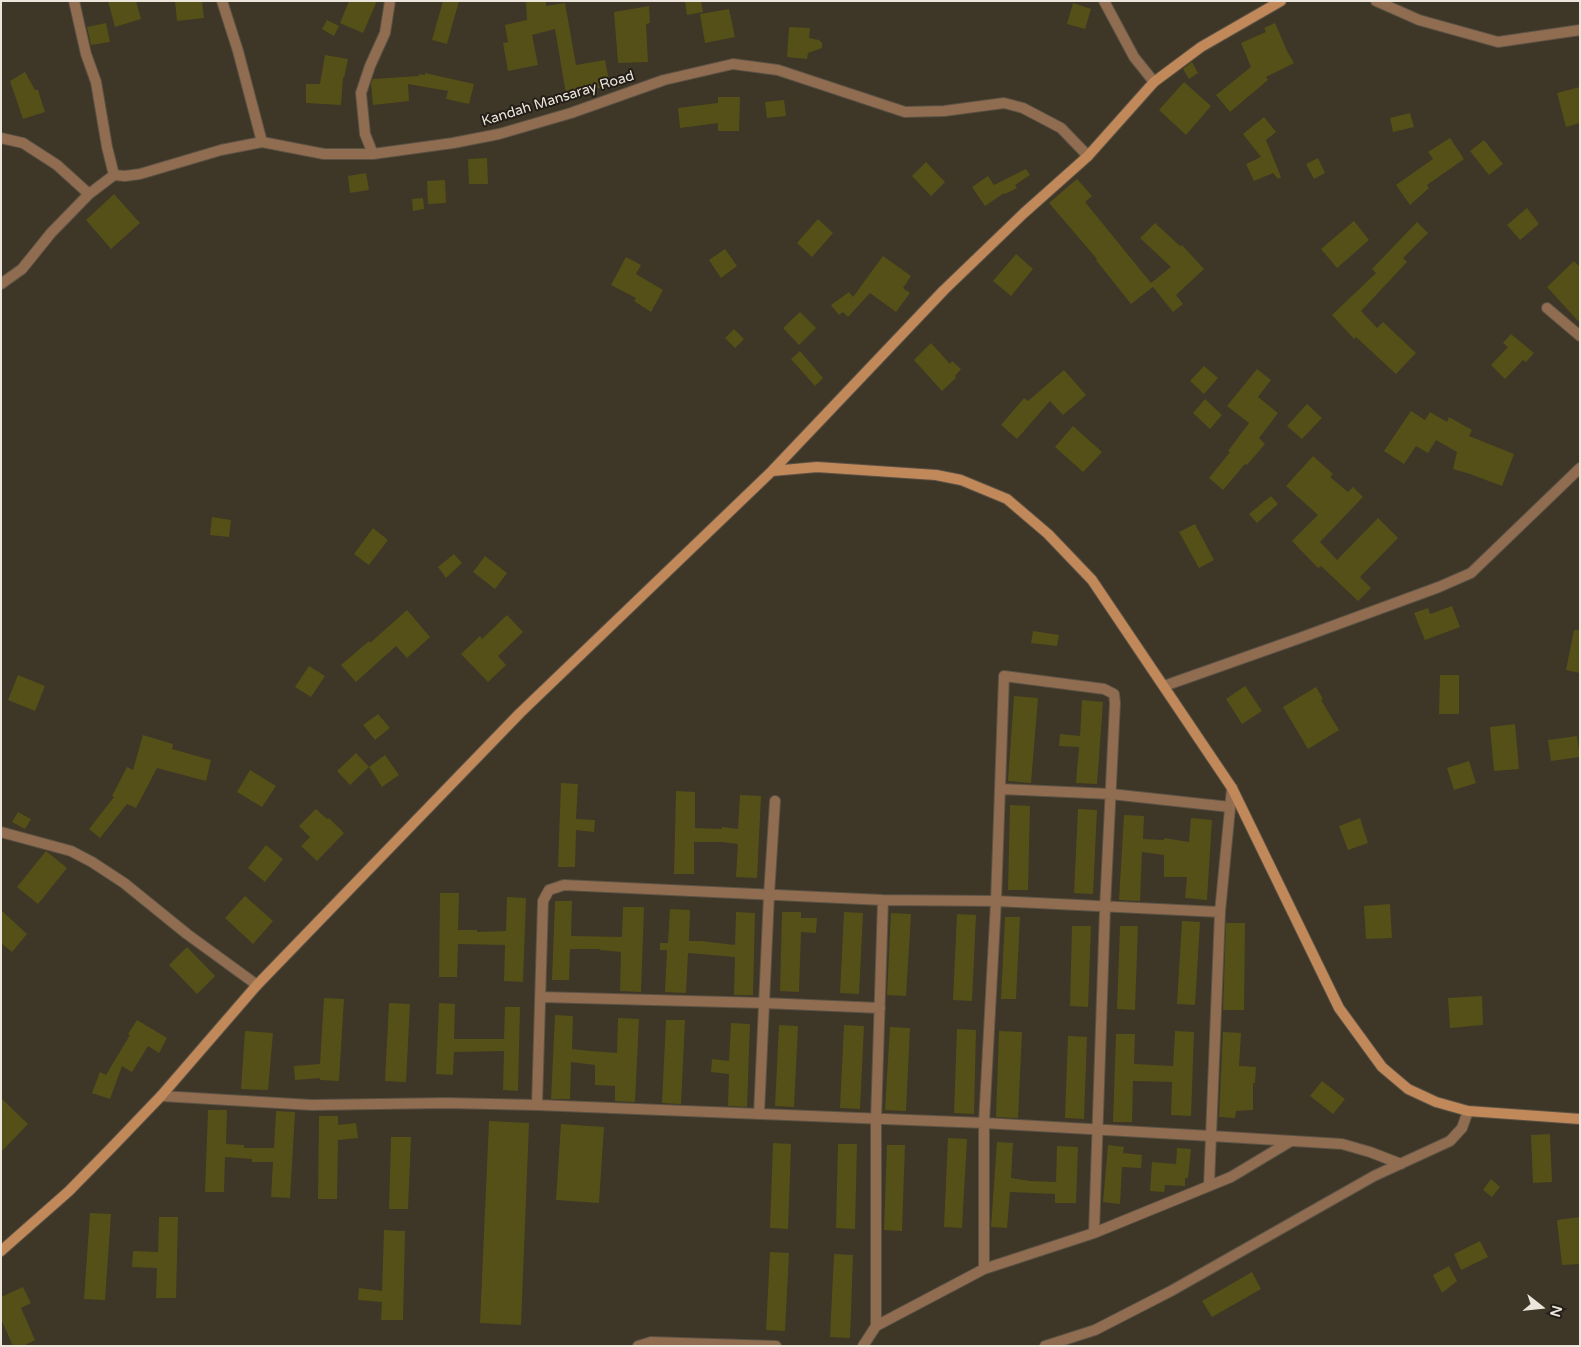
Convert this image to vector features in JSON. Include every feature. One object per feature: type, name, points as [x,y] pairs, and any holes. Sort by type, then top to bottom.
[{"type":"main road","points":[[1,1251],[69,1191],[160,1096],[257,985],[520,713],[772,470],[944,290],[1024,213],[1088,156],[1154,82],[1201,47],[1281,1]]},
{"type":"main road","points":[[772,470],[816,467],[936,474],[961,480],[1007,499],[1048,534],[1092,580],[1232,788],[1339,1008],[1382,1067],[1408,1089],[1436,1102],[1468,1111],[1580,1119]]},
{"type":"street","points":[[1,284],[22,269],[51,233],[89,194],[114,175],[107,147],[96,82],[86,54],[74,1]]},
{"type":"street","points":[[222,1],[238,51],[262,142]]},
{"type":"street","points":[[373,154],[365,134],[361,93],[370,66],[385,33],[390,1]]},
{"type":"street","points":[[1104,1],[1134,57],[1154,82]]},
{"type":"street","points":[[1376,1],[1419,20],[1498,42],[1580,30]]},
{"type":"street","name":"Kandah Mansaray Road","points":[[114,175],[140,174],[221,150],[262,142],[324,154],[373,154],[453,143],[498,134],[571,112],[664,80],[733,64],[778,70],[905,112],[944,111],[1004,104],[1023,108],[1061,128],[1088,156]]},
{"type":"street","points":[[1,138],[23,143],[57,165],[89,194]]},
{"type":"street","points":[[1547,308],[1580,336]]},
{"type":"street","points":[[1164,686],[1309,635],[1471,573],[1580,468]]},
{"type":"street","points":[[984,1269],[984,1124],[996,902],[1004,676],[1104,689],[1114,694],[1094,1233]]},
{"type":"street","points":[[1209,1185],[1220,912],[1232,788]]},
{"type":"street","points":[[1000,789],[1111,794],[1230,807]]},
{"type":"street","points":[[760,1114],[775,801]]},
{"type":"street","points":[[1,832],[71,851],[92,862],[257,985]]},
{"type":"street","points":[[537,1105],[543,901],[549,890],[564,885],[883,900],[996,902],[1220,912]]},
{"type":"street","points":[[876,1326],[876,1120],[883,900]]},
{"type":"street","points":[[540,997],[880,1008]]},
{"type":"street","points":[[160,1096],[312,1105],[446,1103],[537,1105],[984,1124],[1211,1136],[1342,1144],[1401,1164]]},
{"type":"street","points":[[1045,1346],[1095,1330],[1172,1291],[1374,1176],[1450,1141],[1462,1128],[1468,1111]]},
{"type":"street","points":[[863,1346],[876,1326],[984,1269],[1094,1233],[1231,1177],[1291,1141]]},
{"type":"street","points":[[638,1346],[651,1342],[776,1346]]},
{"type":"building","points":[[108,1],[136,1],[141,19],[115,27]]},
{"type":"building","points":[[175,1],[202,1],[204,18],[177,21]]},
{"type":"building","points":[[349,1],[377,1],[363,33],[340,23]]},
{"type":"building","points":[[443,1],[459,1],[447,44],[432,40]]},
{"type":"building","points":[[526,1],[546,1],[546,6],[565,3],[576,65],[605,60],[610,86],[566,94],[555,29],[532,35],[538,65],[508,71],[503,43],[508,42],[505,25],[527,20]]},
{"type":"building","points":[[685,1],[701,1],[703,12],[687,15]]},
{"type":"building","points":[[1073,3],[1091,9],[1085,29],[1067,24]]},
{"type":"building","points":[[649,6],[650,23],[646,24],[648,62],[618,63],[614,12]]},
{"type":"building","points":[[729,9],[735,37],[705,43],[700,14]]},
{"type":"building","points":[[327,20],[339,26],[334,36],[322,29]]},
{"type":"building","points":[[106,23],[110,42],[91,45],[87,27]]},
{"type":"building","points":[[1275,23],[1294,63],[1266,77],[1268,80],[1230,112],[1216,95],[1251,67],[1241,43],[1266,32],[1264,28]]},
{"type":"building","points":[[789,27],[810,28],[809,38],[819,40],[822,43],[822,48],[808,53],[807,59],[787,57]]},
{"type":"building","points":[[325,55],[348,59],[343,77],[341,105],[306,103],[306,84],[320,84]]},
{"type":"building","points":[[1192,62],[1198,73],[1189,79],[1183,69]]},
{"type":"building","points":[[25,72],[35,90],[38,90],[45,112],[23,119],[10,81]]},
{"type":"building","points":[[425,73],[474,84],[469,104],[446,99],[448,91],[408,84],[409,101],[373,105],[371,83],[373,79],[419,76],[419,74],[425,75]]},
{"type":"building","points":[[1184,82],[1211,106],[1186,135],[1159,110]]},
{"type":"building","points":[[1580,87],[1580,123],[1566,127],[1557,93]]},
{"type":"building","points":[[718,97],[740,97],[739,131],[718,131],[718,123],[680,128],[678,108],[718,103]]},
{"type":"building","points":[[784,100],[786,116],[767,118],[765,102]]},
{"type":"building","points":[[1410,113],[1414,127],[1393,132],[1390,118]]},
{"type":"building","points":[[1264,117],[1276,132],[1266,140],[1281,177],[1278,179],[1273,173],[1254,181],[1246,164],[1261,157],[1243,134]]},
{"type":"building","points":[[1450,138],[1464,159],[1427,185],[1429,188],[1410,205],[1396,185],[1433,159],[1428,152]]},
{"type":"building","points":[[1484,140],[1503,164],[1489,175],[1470,151]]},
{"type":"building","points":[[487,158],[488,184],[469,184],[468,159]]},
{"type":"building","points":[[1318,158],[1325,173],[1314,179],[1306,164]]},
{"type":"building","points":[[926,162],[945,182],[931,196],[912,176]]},
{"type":"building","points":[[1026,169],[1030,175],[1015,185],[1017,188],[1004,193],[985,206],[972,187],[988,176],[994,185]]},
{"type":"building","points":[[366,173],[369,190],[350,193],[348,176]]},
{"type":"building","points":[[1077,179],[1092,196],[1085,202],[1151,283],[1171,267],[1140,238],[1155,223],[1180,246],[1182,245],[1204,269],[1176,295],[1183,304],[1173,312],[1153,287],[1131,304],[1097,259],[1049,203]]},
{"type":"building","points":[[445,180],[446,203],[428,204],[427,181]]},
{"type":"building","points":[[114,194],[140,223],[111,249],[86,220]]},
{"type":"building","points":[[423,198],[424,209],[413,211],[412,199]]},
{"type":"building","points":[[1527,208],[1539,224],[1520,240],[1507,225]]},
{"type":"building","points":[[818,219],[833,233],[812,257],[797,243]]},
{"type":"building","points":[[1354,221],[1369,240],[1337,268],[1321,249]]},
{"type":"building","points":[[1417,222],[1428,233],[1403,258],[1407,262],[1361,311],[1377,328],[1383,322],[1416,353],[1396,374],[1356,337],[1354,339],[1332,315],[1376,273],[1372,269]]},
{"type":"building","points":[[725,249],[737,266],[721,278],[709,260]]},
{"type":"building","points":[[1016,254],[1033,269],[1011,296],[993,281]]},
{"type":"building","points":[[883,256],[911,276],[903,288],[910,293],[896,312],[870,293],[848,317],[843,312],[839,315],[831,305],[849,292],[853,297]]},
{"type":"building","points":[[626,257],[641,265],[636,274],[663,290],[651,312],[634,301],[636,298],[611,285]]},
{"type":"building","points":[[1574,261],[1580,267],[1580,323],[1547,287]]},
{"type":"building","points":[[800,312],[816,328],[799,345],[783,328]]},
{"type":"building","points":[[734,329],[744,339],[735,348],[725,338]]},
{"type":"building","points":[[1511,334],[1534,353],[1526,362],[1523,360],[1505,379],[1491,365],[1508,347],[1503,343]]},
{"type":"building","points":[[931,343],[950,364],[952,361],[961,369],[955,376],[956,378],[942,391],[914,360]]},
{"type":"building","points":[[800,351],[823,378],[815,386],[791,359]]},
{"type":"building","points":[[1204,366],[1218,378],[1204,394],[1190,381]]},
{"type":"building","points":[[1257,369],[1271,380],[1258,397],[1278,413],[1259,438],[1265,444],[1223,490],[1209,478],[1230,452],[1228,451],[1249,423],[1227,406]]},
{"type":"building","points":[[1064,370],[1086,395],[1063,415],[1050,401],[1017,439],[1001,425],[1024,398],[1028,401]]},
{"type":"building","points":[[1205,399],[1222,415],[1210,429],[1193,413]]},
{"type":"building","points":[[1307,404],[1322,418],[1302,439],[1287,426]]},
{"type":"building","points":[[1411,411],[1425,420],[1430,412],[1447,422],[1449,417],[1472,430],[1469,436],[1514,454],[1502,486],[1453,469],[1457,452],[1436,440],[1428,453],[1416,446],[1404,464],[1384,451]]},
{"type":"building","points":[[1073,426],[1102,452],[1083,472],[1055,447]]},
{"type":"building","points":[[1313,456],[1333,474],[1330,477],[1348,492],[1353,487],[1363,497],[1320,542],[1337,560],[1378,518],[1398,538],[1360,577],[1371,588],[1358,601],[1321,566],[1318,568],[1292,541],[1318,515],[1286,486]]},
{"type":"building","points":[[1271,496],[1278,504],[1257,523],[1249,514]]},
{"type":"building","points":[[212,517],[231,520],[229,537],[210,535]]},
{"type":"building","points":[[1195,524],[1214,560],[1199,568],[1179,532]]},
{"type":"building","points":[[373,528],[388,540],[369,565],[354,554]]},
{"type":"building","points":[[454,554],[462,563],[446,578],[438,567]]},
{"type":"building","points":[[485,556],[507,573],[495,589],[473,572]]},
{"type":"building","points":[[1452,606],[1460,627],[1425,640],[1414,613],[1428,608],[1430,614]]},
{"type":"building","points":[[407,610],[430,637],[407,658],[396,646],[356,682],[341,665],[369,641],[370,643]]},
{"type":"building","points":[[507,615],[523,632],[498,656],[506,665],[488,682],[461,654],[480,636],[482,639]]},
{"type":"building","points":[[1574,630],[1580,630],[1580,673],[1566,670]]},
{"type":"building","points":[[1033,631],[1059,635],[1057,646],[1031,643]]},
{"type":"building","points":[[309,666],[325,676],[311,697],[295,687]]},
{"type":"building","points":[[18,675],[45,686],[35,711],[8,700]]},
{"type":"building","points":[[1440,675],[1459,675],[1459,714],[1439,714]]},
{"type":"building","points":[[1245,686],[1262,711],[1242,724],[1226,699]]},
{"type":"building","points":[[1316,687],[1323,699],[1321,700],[1339,730],[1308,749],[1283,707]]},
{"type":"building","points":[[1014,696],[1038,698],[1031,783],[1008,781]]},
{"type":"building","points":[[1082,700],[1103,702],[1097,784],[1076,783],[1079,747],[1059,746],[1060,734],[1080,736]]},
{"type":"building","points":[[378,714],[390,728],[375,740],[363,725]]},
{"type":"building","points":[[1515,724],[1519,769],[1494,771],[1490,727]]},
{"type":"building","points":[[143,735],[173,744],[172,749],[211,760],[206,781],[157,768],[136,808],[127,804],[100,838],[89,829],[114,797],[112,796],[127,767],[133,770]]},
{"type":"building","points":[[1577,736],[1580,757],[1551,761],[1548,740]]},
{"type":"building","points":[[356,753],[369,767],[350,785],[337,771]]},
{"type":"building","points":[[385,755],[399,775],[382,787],[369,767]]},
{"type":"building","points":[[1469,761],[1476,783],[1454,790],[1447,768]]},
{"type":"building","points":[[250,770],[276,786],[262,807],[237,792]]},
{"type":"building","points":[[561,783],[578,784],[576,819],[595,820],[594,832],[576,830],[575,867],[558,867]]},
{"type":"building","points":[[676,791],[695,792],[695,828],[722,829],[722,827],[738,829],[740,795],[761,796],[757,878],[736,877],[738,844],[721,842],[694,842],[694,874],[674,874]]},
{"type":"building","points":[[1010,805],[1030,806],[1028,890],[1008,890]]},
{"type":"building","points":[[316,809],[327,819],[329,818],[344,833],[317,861],[301,846],[310,837],[299,826]]},
{"type":"building","points":[[1078,809],[1097,810],[1093,894],[1074,893]]},
{"type":"building","points":[[18,812],[31,819],[25,829],[12,822]]},
{"type":"building","points":[[1124,815],[1144,816],[1143,839],[1164,840],[1164,838],[1189,842],[1191,818],[1212,820],[1207,900],[1185,898],[1187,877],[1164,877],[1164,855],[1142,852],[1140,901],[1119,900]]},
{"type":"building","points":[[1360,818],[1368,843],[1348,850],[1339,826]]},
{"type":"building","points":[[266,845],[283,859],[265,882],[248,868]]},
{"type":"building","points":[[46,851],[67,868],[38,904],[17,887]]},
{"type":"building","points":[[440,893],[459,893],[458,930],[477,930],[477,932],[506,931],[507,897],[526,898],[523,982],[504,981],[505,945],[458,944],[457,977],[439,977]]},
{"type":"building","points":[[245,896],[273,921],[253,944],[225,918]]},
{"type":"building","points":[[555,901],[572,901],[571,936],[622,937],[623,907],[644,907],[641,992],[620,991],[621,952],[600,949],[570,949],[569,980],[552,980]]},
{"type":"building","points":[[1390,904],[1392,938],[1366,939],[1364,906]]},
{"type":"building","points":[[670,909],[690,910],[689,941],[735,945],[736,912],[755,913],[753,995],[734,995],[735,957],[688,953],[686,993],[665,992],[667,950],[660,950],[660,943],[668,943]]},
{"type":"building","points":[[1,910],[27,934],[12,952],[1,943]]},
{"type":"building","points":[[782,912],[801,912],[801,918],[817,918],[816,933],[801,932],[799,992],[780,991]]},
{"type":"building","points":[[844,912],[863,913],[859,994],[840,993]]},
{"type":"building","points":[[891,913],[911,914],[906,996],[887,995]]},
{"type":"building","points":[[957,914],[976,915],[972,1001],[953,1000]]},
{"type":"building","points":[[1005,917],[1020,917],[1016,999],[1001,999]]},
{"type":"building","points":[[1182,921],[1200,922],[1195,1005],[1177,1004]]},
{"type":"building","points":[[1226,923],[1245,923],[1244,1010],[1223,1010]]},
{"type":"building","points":[[1072,926],[1091,926],[1088,1007],[1070,1006]]},
{"type":"building","points":[[1120,926],[1138,926],[1135,1010],[1117,1009]]},
{"type":"building","points":[[187,947],[215,976],[197,994],[169,965]]},
{"type":"building","points":[[1482,996],[1483,1025],[1450,1028],[1448,998]]},
{"type":"building","points":[[324,998],[344,999],[339,1081],[320,1080],[320,1078],[295,1080],[294,1066],[320,1064]]},
{"type":"building","points":[[389,1003],[410,1004],[406,1082],[385,1081]]},
{"type":"building","points":[[439,1003],[455,1004],[454,1039],[504,1039],[505,1007],[520,1007],[518,1091],[503,1090],[504,1051],[454,1052],[453,1075],[436,1074]]},
{"type":"building","points":[[555,1015],[573,1016],[572,1049],[617,1053],[618,1018],[639,1019],[635,1102],[615,1101],[615,1086],[595,1085],[595,1065],[571,1062],[570,1099],[551,1099]]},
{"type":"building","points":[[137,1020],[167,1038],[159,1053],[148,1046],[132,1072],[122,1066],[110,1099],[92,1093],[100,1072],[106,1075]]},
{"type":"building","points":[[666,1020],[685,1020],[681,1104],[662,1103]]},
{"type":"building","points":[[731,1023],[750,1024],[747,1107],[728,1106],[729,1074],[711,1072],[712,1059],[729,1061]]},
{"type":"building","points":[[779,1025],[798,1026],[794,1107],[775,1106]]},
{"type":"building","points":[[844,1025],[864,1026],[860,1109],[840,1108]]},
{"type":"building","points":[[890,1027],[910,1028],[906,1111],[885,1110]]},
{"type":"building","points":[[957,1029],[976,1030],[974,1114],[954,1113]]},
{"type":"building","points":[[245,1031],[273,1033],[268,1090],[241,1089]]},
{"type":"building","points":[[999,1031],[1022,1032],[1018,1118],[996,1117]]},
{"type":"building","points":[[1175,1031],[1194,1032],[1191,1116],[1171,1115],[1172,1082],[1133,1081],[1132,1122],[1113,1122],[1116,1034],[1135,1034],[1134,1064],[1173,1066]]},
{"type":"building","points":[[1223,1032],[1241,1033],[1239,1066],[1256,1067],[1255,1083],[1253,1083],[1253,1110],[1236,1111],[1235,1118],[1219,1117]]},
{"type":"building","points":[[1068,1036],[1087,1037],[1084,1119],[1065,1118]]},
{"type":"building","points":[[1322,1081],[1345,1099],[1333,1114],[1310,1096]]},
{"type":"building","points":[[1,1098],[28,1124],[1,1152]]},
{"type":"building","points":[[208,1110],[227,1110],[226,1144],[244,1145],[244,1148],[274,1148],[276,1111],[295,1112],[290,1198],[271,1197],[273,1162],[252,1162],[252,1159],[225,1157],[224,1192],[205,1192]]},
{"type":"building","points":[[319,1116],[338,1116],[338,1125],[356,1123],[358,1138],[338,1140],[337,1199],[318,1199]]},
{"type":"building","points":[[489,1121],[529,1123],[521,1325],[480,1323]]},
{"type":"building","points":[[561,1124],[604,1127],[599,1203],[556,1200]]},
{"type":"building","points":[[1550,1134],[1552,1182],[1533,1183],[1531,1135]]},
{"type":"building","points":[[391,1137],[411,1137],[408,1209],[389,1209]]},
{"type":"building","points":[[948,1138],[967,1139],[962,1228],[944,1227]]},
{"type":"building","points":[[997,1142],[1013,1143],[1011,1178],[1030,1181],[1056,1182],[1057,1146],[1078,1147],[1076,1203],[1055,1203],[1055,1194],[1010,1192],[1007,1228],[991,1227]]},
{"type":"building","points":[[773,1143],[791,1144],[788,1229],[770,1228]]},
{"type":"building","points":[[838,1144],[857,1144],[855,1229],[836,1228]]},
{"type":"building","points":[[887,1145],[905,1145],[902,1231],[884,1230]]},
{"type":"building","points":[[1108,1145],[1124,1147],[1123,1153],[1142,1155],[1141,1168],[1122,1167],[1120,1204],[1103,1202]]},
{"type":"building","points":[[1177,1148],[1191,1149],[1188,1178],[1185,1178],[1185,1186],[1165,1185],[1164,1192],[1150,1191],[1152,1162],[1176,1164]]},
{"type":"building","points":[[1491,1179],[1500,1187],[1492,1197],[1483,1190]]},
{"type":"building","points":[[90,1213],[111,1214],[105,1300],[84,1299]]},
{"type":"building","points":[[159,1217],[178,1217],[176,1298],[156,1298],[157,1268],[132,1267],[133,1251],[158,1252]]},
{"type":"building","points":[[1580,1217],[1580,1264],[1562,1265],[1557,1220]]},
{"type":"building","points":[[384,1230],[405,1231],[403,1320],[381,1320],[382,1302],[358,1300],[359,1288],[382,1291]]},
{"type":"building","points":[[1480,1241],[1488,1257],[1461,1270],[1454,1254]]},
{"type":"building","points":[[770,1252],[789,1253],[785,1331],[766,1330]]},
{"type":"building","points":[[834,1254],[853,1255],[850,1338],[830,1337]]},
{"type":"building","points":[[1449,1266],[1457,1281],[1442,1293],[1433,1275]]},
{"type":"building","points":[[1252,1272],[1261,1289],[1212,1317],[1202,1301]]},
{"type":"building","points":[[23,1287],[31,1303],[21,1308],[35,1340],[23,1346],[13,1346],[1,1319],[1,1297]]}]
